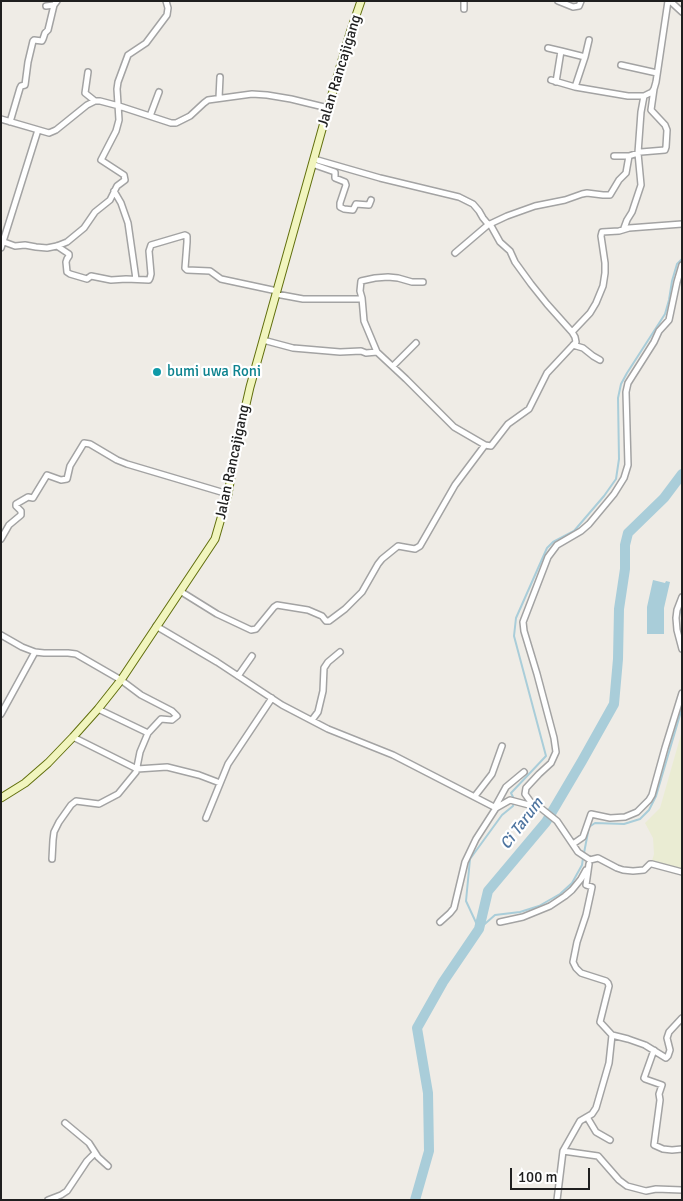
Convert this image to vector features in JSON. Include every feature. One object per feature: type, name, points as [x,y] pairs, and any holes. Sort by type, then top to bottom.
[{"type":"main road","name":"Jalan Rancajigang","points":[[1,798],[25,783],[38,772],[74,737],[98,709],[121,680],[215,539],[228,494],[240,428],[276,292],[350,32],[361,1]]},
{"type":"street","points":[[4,242],[15,246],[25,245],[47,248],[67,242],[87,224],[95,212],[111,198],[117,186],[125,180],[125,177],[101,160],[119,121],[118,82],[128,55],[146,43],[165,17],[168,10],[166,1]]},
{"type":"street","points":[[464,1],[464,9]]},
{"type":"street","points":[[558,1],[573,7],[579,6],[581,1]]},
{"type":"street","points":[[669,1],[682,12]]},
{"type":"street","points":[[614,156],[629,156],[650,151],[663,152],[666,147],[667,130],[651,110],[669,1]]},
{"type":"street","points":[[46,6],[55,3]]},
{"type":"street","points":[[10,122],[20,88],[25,85],[33,41],[42,41],[48,29],[55,3]]},
{"type":"street","points":[[575,87],[589,40]]},
{"type":"street","points":[[548,48],[585,57]]},
{"type":"street","points":[[561,51],[554,81],[575,87],[628,96],[644,96],[654,89]]},
{"type":"street","points":[[621,66],[657,73]]},
{"type":"street","points":[[88,72],[85,93],[95,102]]},
{"type":"street","points":[[219,98],[220,77]]},
{"type":"street","points":[[150,116],[159,92]]},
{"type":"street","points":[[1,119],[49,133],[54,132],[87,105],[103,101],[173,123],[190,116],[206,101],[252,94],[267,95],[328,108]]},
{"type":"street","points":[[624,228],[632,212],[641,185],[638,153],[644,96]]},
{"type":"street","points":[[1,248],[38,130]]},
{"type":"street","points":[[455,252],[490,224],[525,209],[566,200],[587,193],[606,196],[610,194],[626,173],[629,156]]},
{"type":"street","points":[[313,161],[335,172],[335,178],[345,182],[346,185],[340,207],[353,210],[356,204],[369,205],[371,200]]},
{"type":"street","points":[[313,161],[458,197],[473,204],[490,224],[500,242],[510,251],[515,262],[531,284],[572,332],[576,340],[545,377],[529,409],[508,424],[491,446],[484,445],[454,427],[377,352],[364,321],[360,294],[360,283],[364,280],[388,277],[412,282],[423,282]]},
{"type":"street","points":[[114,191],[121,202],[128,223],[136,279]]},
{"type":"street","points":[[572,332],[593,309],[603,286],[605,263],[602,233],[604,231],[682,224]]},
{"type":"street","points":[[57,246],[70,256],[66,260],[67,272],[70,274],[87,279],[91,276],[112,280],[149,280],[149,251],[151,245],[185,234],[187,236],[185,268],[187,270],[210,271],[221,279],[302,299],[362,299]]},
{"type":"street","points":[[533,805],[525,794],[526,788],[551,763],[556,752],[554,738],[523,622],[548,557],[557,545],[589,524],[614,494],[624,478],[628,465],[626,392],[628,383],[660,331],[669,320],[682,265]]},
{"type":"street","points":[[263,340],[305,350],[377,352]]},
{"type":"street","points":[[393,366],[416,343]]},
{"type":"street","points":[[573,345],[583,348],[600,360]]},
{"type":"street","points":[[1,539],[9,525],[21,515],[21,511],[16,504],[28,497],[33,498],[48,475],[66,480],[69,468],[84,443],[90,444],[127,464],[228,494]]},
{"type":"street","points":[[180,592],[217,614],[251,630],[256,629],[277,605],[308,610],[329,621],[345,610],[362,592],[382,559],[398,546],[415,549],[420,546],[455,485],[484,445]]},
{"type":"street","points":[[682,598],[677,610],[676,630],[682,650]]},
{"type":"street","points":[[156,626],[272,698],[312,720],[349,738],[394,755],[495,807]]},
{"type":"street","points":[[1,635],[35,652],[44,654],[74,654],[121,680],[141,695],[172,711],[177,716],[172,720],[161,719],[148,733],[138,757],[137,769],[118,794],[98,805],[74,802],[54,832],[52,859]]},
{"type":"street","points":[[1,714],[35,652]]},
{"type":"street","points":[[312,720],[318,712],[323,691],[324,668],[340,652]]},
{"type":"street","points":[[238,676],[252,656]]},
{"type":"street","points":[[573,844],[581,840],[593,814],[614,818],[629,816],[642,809],[649,800],[682,693]]},
{"type":"street","points":[[206,818],[233,755],[272,698]]},
{"type":"street","points":[[98,709],[148,733]]},
{"type":"street","points":[[74,737],[137,769],[167,767],[199,775],[220,783]]},
{"type":"street","points":[[475,796],[492,774],[502,746]]},
{"type":"street","points":[[440,922],[454,908],[465,862],[476,839],[506,787],[524,772]]},
{"type":"street","points":[[495,807],[510,800],[541,808],[557,821],[579,853],[589,861]]},
{"type":"street","points":[[589,861],[598,858],[623,870],[644,870],[652,864],[682,872]]},
{"type":"street","points":[[500,922],[523,917],[550,906],[565,896],[585,873],[589,861]]},
{"type":"street","points":[[589,861],[586,885],[592,887],[573,962],[581,973],[608,983],[609,986],[600,1022],[612,1036],[645,1045],[666,1058],[670,1050],[667,1041],[669,1031],[682,1018]]},
{"type":"street","points":[[557,1200],[564,1151],[580,1120],[587,1118],[596,1108],[609,1063],[612,1036]]},
{"type":"street","points":[[654,1050],[644,1078],[662,1085],[659,1094],[660,1100],[654,1145],[663,1149],[682,1149]]},
{"type":"street","points":[[587,1118],[596,1132],[610,1140]]},
{"type":"street","points":[[65,1123],[89,1143],[101,1160],[108,1166]]},
{"type":"street","points":[[564,1151],[598,1156],[619,1180],[627,1186],[646,1191],[656,1189],[682,1190]]},
{"type":"street","points":[[48,1200],[67,1191],[87,1161],[96,1152]]},
{"type":"green space","points":[[682,731],[682,870],[652,861],[654,854],[653,838],[645,823],[660,808]]},
{"type":"water","points":[[653,580],[665,583],[666,581],[670,582],[664,608],[664,634],[647,634],[647,607]]},
{"type":"waterway","points":[[583,858],[582,865],[572,883],[560,894],[539,906],[520,912],[495,915],[479,929],[466,901],[470,859],[502,815],[513,806],[514,799],[511,793],[546,756],[514,636],[516,618],[547,548],[553,542],[574,531],[616,479],[619,459],[618,398],[621,384],[665,314],[677,264],[682,259]]},
{"type":"waterway","name":"Ci Tarum","points":[[415,1200],[429,1151],[428,1093],[417,1028],[443,982],[479,929],[488,891],[546,822],[614,704],[618,659],[619,609],[625,569],[625,545],[628,533],[664,498],[682,474]]},
{"type":"waterway","points":[[679,615],[682,605]]},
{"type":"waterway","points":[[584,853],[589,827],[595,823],[624,824],[640,819],[649,810],[656,796],[682,708]]},
{"type":"place","name":"bumi uwa Roni","points":[[157,372]]}]
